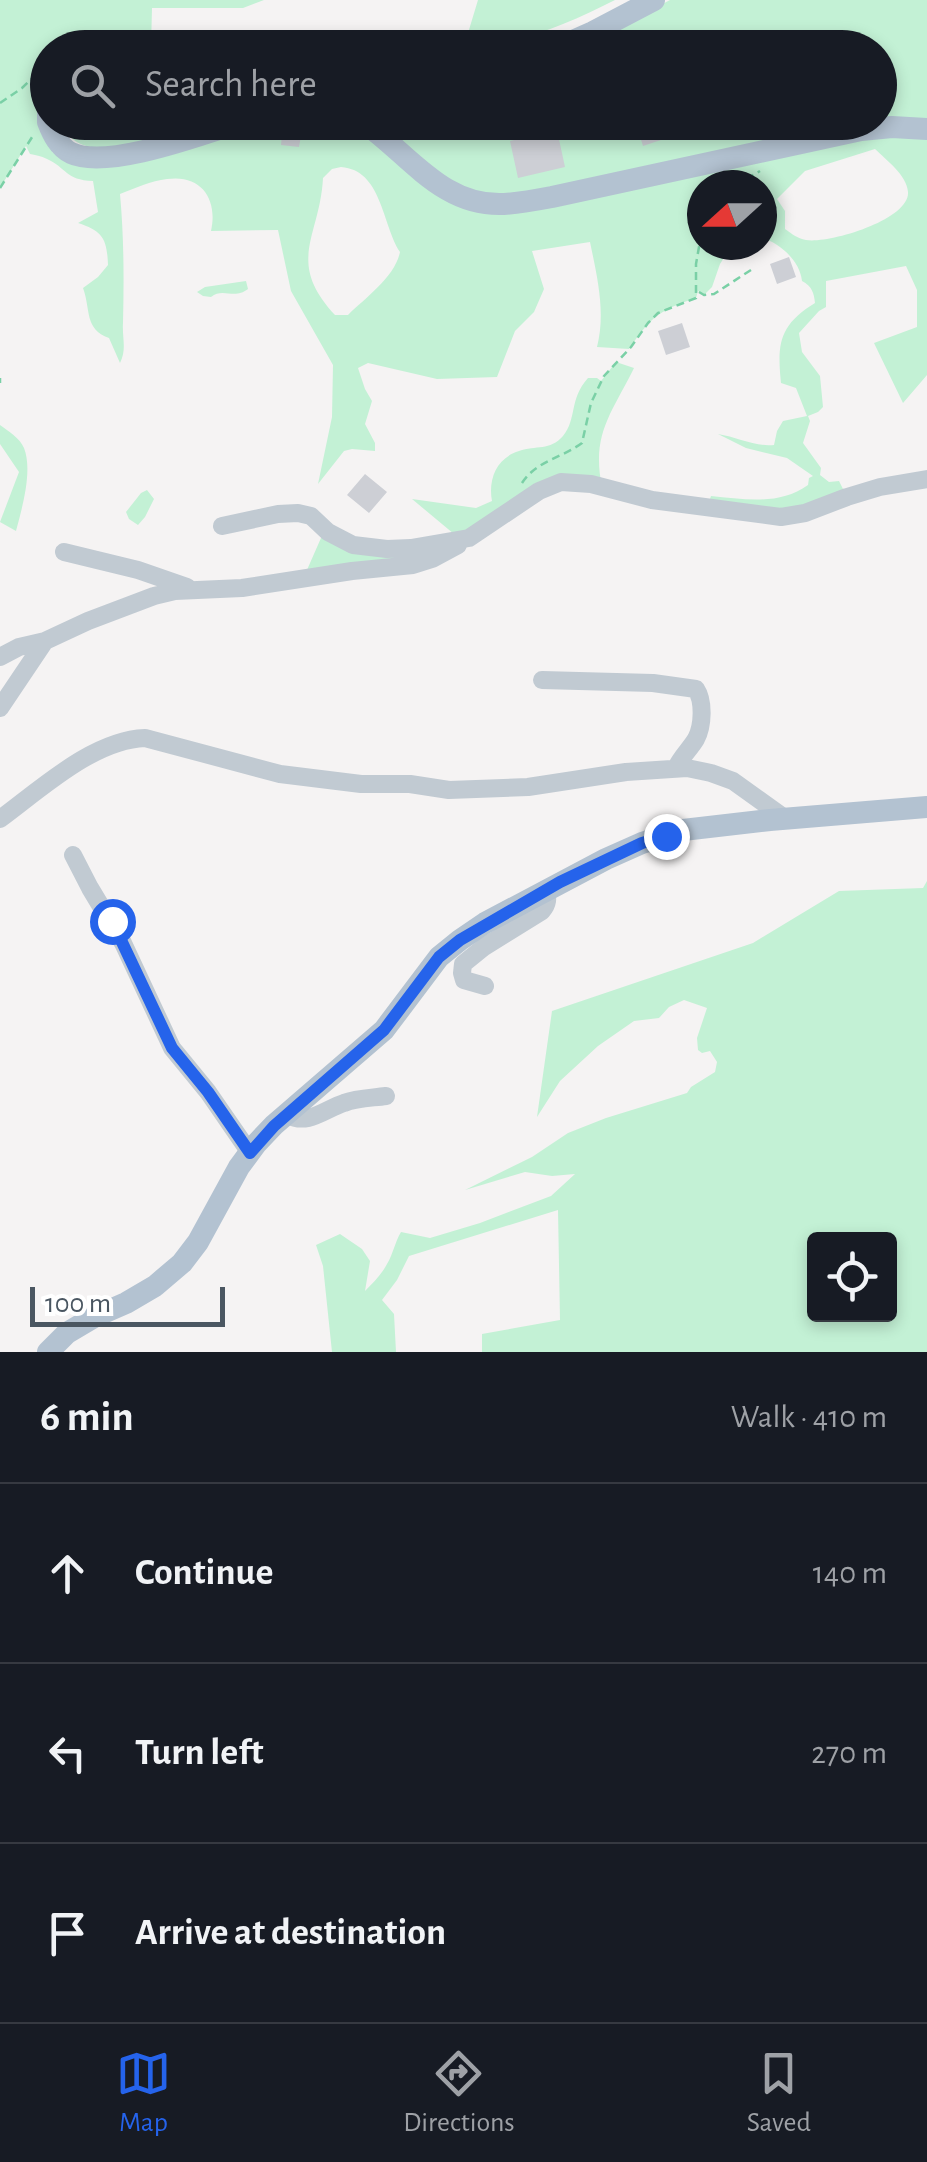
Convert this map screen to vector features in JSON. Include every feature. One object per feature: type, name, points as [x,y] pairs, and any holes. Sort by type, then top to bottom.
[{"type":"main road","points":[[597,30],[654,0]]},
{"type":"main road","points":[[897,127],[927,129]]},
{"type":"main road","points":[[57,140],[64,149],[90,158],[140,151],[178,140]]},
{"type":"main road","points":[[384,140],[444,190],[483,203],[504,204],[815,140]]},
{"type":"main road","points":[[48,1352],[67,1334],[155,1286],[182,1263],[198,1242],[239,1167],[274,1126],[384,1030],[439,957],[485,924],[642,843],[683,830],[927,807]]},
{"type":"street","points":[[0,657],[18,647],[45,641],[88,621],[175,591],[242,588],[413,565],[441,555],[538,491],[561,482],[582,482],[652,500],[781,517],[805,513],[880,487],[927,480]]},
{"type":"street","points":[[222,526],[298,513],[311,516],[342,540],[362,546],[411,548],[470,538]]},
{"type":"street","points":[[64,552],[138,570],[197,591]]},
{"type":"street","points":[[1,707],[45,641]]},
{"type":"street","points":[[542,680],[652,683],[696,689],[702,703],[697,736],[676,768]]},
{"type":"street","points":[[0,819],[78,762],[134,738],[156,740],[280,774],[449,790],[528,787],[676,768],[700,770],[728,780],[786,819]]},
{"type":"street","points":[[73,855],[124,942],[172,1048],[250,1153]]},
{"type":"street","points":[[485,986],[464,980],[464,964],[542,910],[546,906],[546,890]]},
{"type":"street","points":[[288,1115],[305,1119],[346,1102],[386,1096]]},
{"type":"path","points":[[0,103],[30,80]]},
{"type":"path","points":[[0,188],[33,140]]},
{"type":"path","points":[[520,486],[531,470],[582,443],[590,403],[604,376],[631,348],[648,322],[667,308],[696,298],[697,260]]},
{"type":"path","points":[[697,290],[704,295],[714,294],[754,268]]},
{"type":"green space","points":[[0,0],[264,0],[243,8],[152,8],[151,30],[30,30],[30,140],[50,140],[53,153],[185,140],[372,140],[455,204],[860,140],[927,136],[927,375],[903,403],[874,343],[917,327],[917,290],[906,266],[826,281],[826,307],[799,333],[802,352],[820,376],[823,407],[808,416],[803,443],[821,468],[820,475],[829,482],[839,481],[847,497],[805,513],[707,508],[711,496],[761,500],[785,496],[808,485],[813,476],[787,458],[746,448],[718,434],[774,445],[783,421],[807,416],[796,388],[781,383],[780,357],[787,328],[815,303],[812,290],[802,281],[793,260],[777,246],[777,199],[777,170],[687,170],[687,260],[723,260],[712,287],[704,295],[698,291],[696,298],[657,316],[629,349],[597,347],[601,307],[590,242],[532,251],[544,289],[534,312],[515,331],[497,377],[437,379],[368,363],[358,368],[372,401],[365,424],[375,451],[344,451],[318,484],[332,417],[333,365],[291,291],[278,230],[211,231],[209,200],[190,181],[161,180],[120,194],[124,348],[120,363],[109,338],[92,324],[83,288],[108,265],[102,237],[78,223],[98,212],[93,181],[71,176],[54,162],[30,154],[26,146],[0,188]],"holes":[[[875,149],[895,168],[908,192],[905,202],[882,221],[848,234],[806,240],[785,229],[785,211],[777,199],[805,171]],[[341,167],[355,170],[379,200],[400,252],[386,278],[348,315],[335,315],[320,296],[308,263],[323,178]]]},
{"type":"green space","points":[[478,0],[615,0],[546,30],[469,30]]},
{"type":"green space","points":[[670,0],[927,0],[927,121],[897,121],[897,30],[614,30]]},
{"type":"green space","points":[[75,140],[147,140],[95,148]]},
{"type":"green space","points":[[398,140],[787,140],[509,197],[459,189]]},
{"type":"green space","points":[[246,281],[248,289],[238,293],[211,297],[197,292],[205,287]]},
{"type":"green space","points":[[616,362],[634,368],[601,438],[602,487],[561,483],[452,549],[303,579],[321,538],[322,526],[347,543],[460,539],[412,499],[476,508],[492,501],[491,485],[499,464],[511,454],[558,441],[570,423],[582,386],[588,378],[601,381]]},
{"type":"green space","points":[[0,425],[20,441],[26,457],[26,490],[16,531],[0,522],[19,472],[0,444]]},
{"type":"green space","points":[[147,490],[154,499],[138,525],[126,512]]},
{"type":"green space","points":[[927,881],[927,1352],[482,1352],[482,1334],[560,1320],[558,1210],[409,1256],[382,1300],[394,1314],[396,1352],[332,1352],[323,1266],[316,1245],[340,1234],[362,1249],[370,1261],[365,1291],[385,1268],[401,1232],[430,1238],[480,1223],[551,1196],[575,1174],[525,1172],[465,1190],[532,1157],[568,1133],[687,1093],[715,1072],[717,1062],[710,1051],[698,1050],[697,1038],[707,1008],[684,1000],[669,1007],[659,1018],[634,1021],[598,1046],[560,1081],[537,1117],[552,1011],[753,943],[839,891],[923,888]]},
{"type":"building","points":[[281,140],[300,140],[299,147],[281,145]]},
{"type":"building","points":[[559,140],[565,167],[518,178],[510,141]]},
{"type":"building","points":[[789,257],[796,277],[777,284],[770,264]]},
{"type":"building","points":[[682,323],[690,347],[666,355],[658,331]]},
{"type":"building","points":[[365,474],[387,492],[369,513],[347,495]]},
{"type":"route","points":[[112,921],[172,1048],[250,1153],[274,1126],[384,1030],[439,957],[460,940],[560,882],[642,843],[666,836]]}]
